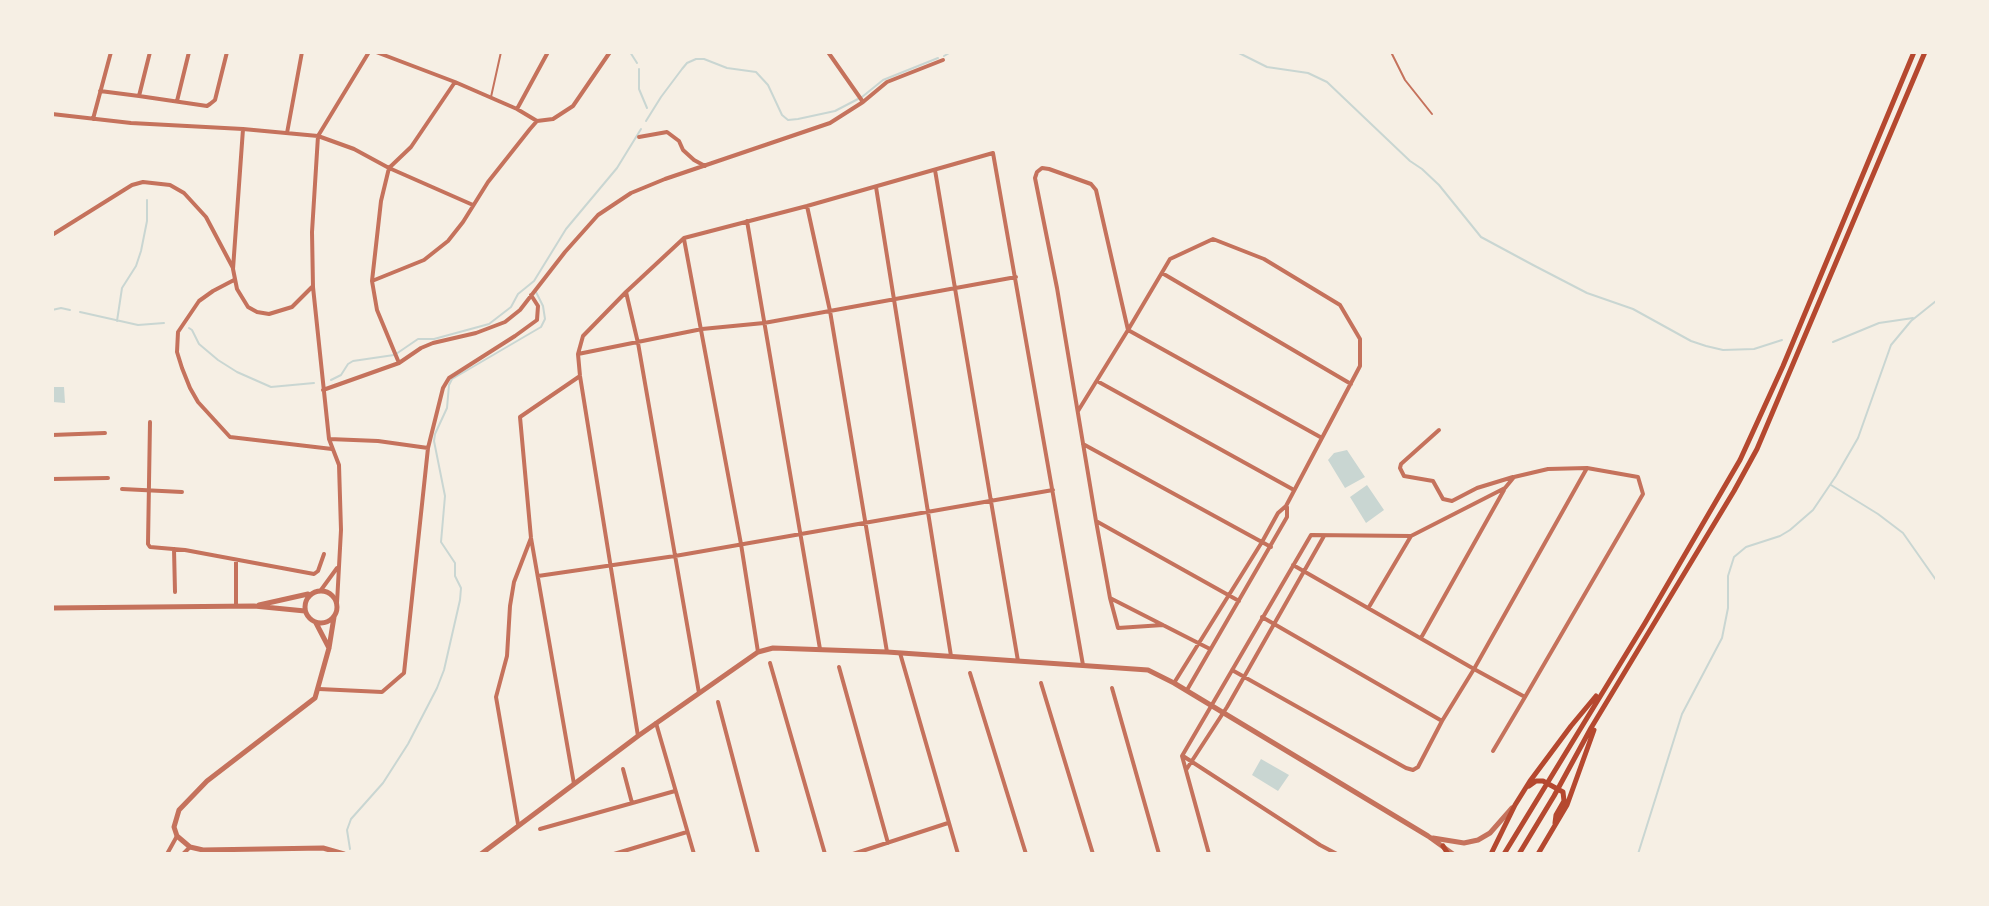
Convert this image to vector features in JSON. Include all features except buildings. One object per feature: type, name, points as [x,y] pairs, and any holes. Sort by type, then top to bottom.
[{"type":"main road","points":[[1504,854],[1720,495],[1750,439],[1914,52]]},
{"type":"main road","points":[[1519,854],[1757,449],[1925,52]]},
{"type":"main road","points":[[1491,854],[1525,790],[1571,726],[1609,680]]},
{"type":"main road","points":[[1538,854],[1567,805],[1599,718]]},
{"type":"main road","points":[[1525,790],[1536,781],[1543,781],[1563,792],[1564,798],[1556,815],[1555,824]]},
{"type":"main road","points":[[1443,846],[1449,854]]},
{"type":"street","points":[[93,119],[111,52]]},
{"type":"street","points":[[139,96],[150,52]]},
{"type":"street","points":[[177,101],[189,52]]},
{"type":"street","points":[[100,91],[207,106],[215,100],[227,52]]},
{"type":"street","points":[[287,133],[302,52]]},
{"type":"street","points":[[344,854],[323,848],[278,851],[203,850],[190,847],[177,836],[174,823],[179,810],[207,781],[312,701],[319,689],[337,610],[340,538],[339,465],[329,439],[313,287],[312,232],[318,136],[369,52]]},
{"type":"street","points":[[376,52],[491,97],[537,121],[552,119],[573,106],[610,52]]},
{"type":"street","points":[[517,109],[548,52]]},
{"type":"street","points":[[828,52],[863,102]]},
{"type":"street","points":[[324,390],[399,363],[433,343],[476,333],[505,322],[520,310],[597,214],[644,186],[830,123],[863,102],[887,82],[943,60]]},
{"type":"street","points":[[399,363],[377,310],[372,280],[379,212],[389,168],[411,147],[455,82]]},
{"type":"street","points":[[52,114],[131,123],[318,136],[354,149],[389,168],[473,205]]},
{"type":"street","points":[[372,280],[406,269],[438,250],[463,222],[488,182],[537,121]]},
{"type":"street","points":[[243,129],[233,269],[237,289],[248,307],[257,312],[269,314],[292,308],[313,287]]},
{"type":"street","points":[[639,137],[667,132],[679,141],[683,150],[694,160],[706,166]]},
{"type":"street","points":[[638,736],[580,376],[578,354],[583,336],[684,238],[993,153],[1083,665]]},
{"type":"street","points":[[1163,625],[1118,628],[1110,598],[1057,288],[1035,178],[1039,170],[1049,169],[1091,184],[1096,190],[1128,330],[1322,438]]},
{"type":"street","points":[[935,170],[1018,661]]},
{"type":"street","points":[[52,235],[132,185],[143,182],[170,186],[184,193],[206,217],[233,269]]},
{"type":"street","points":[[876,187],[951,656]]},
{"type":"street","points":[[807,206],[830,311],[887,652]]},
{"type":"street","points":[[747,220],[820,649]]},
{"type":"street","points":[[684,238],[741,544],[758,652]]},
{"type":"street","points":[[1078,411],[1170,259],[1213,238],[1264,259],[1340,305],[1360,339],[1360,366],[1294,490],[1287,506],[1287,518],[1187,690]]},
{"type":"street","points":[[1162,273],[1351,384]]},
{"type":"street","points":[[578,354],[702,330],[830,311],[1016,277]]},
{"type":"street","points":[[234,280],[199,301],[178,332],[177,352],[198,402],[230,437],[333,449]]},
{"type":"street","points":[[626,292],[638,343],[699,693]]},
{"type":"street","points":[[319,689],[382,692],[404,673],[428,448],[443,388],[449,378],[537,320],[538,306],[531,295]]},
{"type":"street","points":[[574,784],[531,538],[520,417],[580,376]]},
{"type":"street","points":[[1097,381],[1294,490]]},
{"type":"street","points":[[150,422],[149,546],[314,574],[318,571],[324,554]]},
{"type":"street","points":[[1439,430],[1401,464],[1400,468],[1404,476],[1433,481],[1443,499],[1452,501],[1477,488],[1548,469],[1587,468],[1638,477],[1643,494],[1493,752]]},
{"type":"street","points":[[52,435],[105,433]]},
{"type":"street","points":[[329,439],[378,441],[428,448]]},
{"type":"street","points":[[1083,444],[1271,547]]},
{"type":"street","points":[[1232,670],[1413,770],[1418,767],[1587,468]]},
{"type":"street","points":[[1421,638],[1505,488],[1514,477]]},
{"type":"street","points":[[52,479],[108,478]]},
{"type":"street","points":[[1209,854],[1182,756],[1311,535],[1411,536],[1505,488]]},
{"type":"street","points":[[122,489],[182,492]]},
{"type":"street","points":[[538,576],[675,556],[1053,490]]},
{"type":"street","points":[[1174,683],[1278,513],[1287,506]]},
{"type":"street","points":[[1096,521],[1239,601]]},
{"type":"street","points":[[1185,770],[1224,713],[1324,536]]},
{"type":"street","points":[[1369,607],[1411,536]]},
{"type":"street","points":[[518,824],[496,697],[507,656],[514,582],[531,538]]},
{"type":"street","points":[[174,549],[175,592]]},
{"type":"street","points":[[236,560],[236,606]]},
{"type":"street","points":[[1293,565],[1525,697]]},
{"type":"street","points":[[254,606],[321,590],[337,568]]},
{"type":"street","points":[[321,590],[332,595],[337,603]]},
{"type":"street","points":[[310,594],[304,603],[304,611],[310,620],[316,623],[326,622],[334,617]]},
{"type":"street","points":[[1110,598],[1210,649]]},
{"type":"street","points":[[52,608],[254,606],[304,611]]},
{"type":"street","points":[[1262,617],[1442,721]]},
{"type":"street","points":[[316,623],[329,648]]},
{"type":"street","points":[[481,854],[518,824],[656,723],[758,652],[773,648],[887,652],[1148,670],[1187,690],[1454,854]]},
{"type":"street","points":[[900,653],[958,854]]},
{"type":"street","points":[[770,663],[825,854]]},
{"type":"street","points":[[839,667],[888,843]]},
{"type":"street","points":[[970,674],[1026,854]]},
{"type":"street","points":[[1041,682],[1093,854]]},
{"type":"street","points":[[1112,687],[1159,854]]},
{"type":"street","points":[[717,702],[758,854]]},
{"type":"street","points":[[656,723],[694,854]]},
{"type":"street","points":[[1182,756],[1337,854]]},
{"type":"street","points":[[623,770],[632,804]]},
{"type":"street","points":[[540,830],[675,791]]},
{"type":"street","points":[[1428,836],[1464,843],[1478,840],[1490,833],[1515,805]]},
{"type":"street","points":[[853,854],[948,823]]},
{"type":"street","points":[[614,854],[687,832]]},
{"type":"street","points":[[167,854],[177,836]]},
{"type":"street","points":[[1320,845],[1322,854]]},
{"type":"street","points":[[183,854],[190,847]]},
{"type":"lane","points":[[491,97],[501,52]]},
{"type":"lane","points":[[941,52],[943,60]]},
{"type":"lane","points":[[1391,52],[1405,80],[1432,114]]},
{"type":"shaded area","points":[[53,387],[64,387],[65,403],[53,402]]},
{"type":"shaded area","points":[[1347,450],[1365,477],[1345,488],[1328,460],[1334,453]]},
{"type":"shaded area","points":[[1367,485],[1384,510],[1366,523],[1350,497]]},
{"type":"shaded area","points":[[1261,759],[1289,775],[1278,791],[1252,775]]},
{"type":"waterway","points":[[630,52],[637,63]]},
{"type":"waterway","points":[[944,56],[951,52]]},
{"type":"waterway","points":[[1237,52],[1267,67],[1308,73],[1327,82],[1410,161],[1439,185],[1481,237],[1533,265],[1587,293],[1633,309],[1691,341],[1706,346],[1723,350],[1754,349],[1782,340]]},
{"type":"waterway","points":[[862,97],[883,80],[938,58]]},
{"type":"waterway","points":[[646,121],[682,69],[687,63],[696,59],[704,59],[727,68],[756,72],[768,85],[782,115],[788,120],[835,111],[858,99]]},
{"type":"waterway","points":[[639,69],[639,89],[647,108]]},
{"type":"waterway","points":[[396,354],[418,339],[434,339],[489,324],[511,307],[518,294],[534,281],[566,229],[617,168],[641,129]]},
{"type":"waterway","points":[[117,321],[122,288],[136,266],[141,251],[147,221],[147,200]]},
{"type":"waterway","points":[[350,849],[347,830],[351,819],[383,783],[408,744],[437,688],[444,670],[460,600],[461,588],[455,576],[455,563],[441,542],[445,496],[434,441],[447,408],[449,385],[452,379],[541,327],[545,319],[543,306],[536,292]]},
{"type":"waterway","points":[[1638,854],[1682,714],[1722,638],[1728,608],[1728,576],[1734,557],[1746,547],[1780,536],[1813,510],[1858,438],[1891,345],[1911,321],[1936,301]]},
{"type":"waterway","points":[[52,310],[61,308],[70,310]]},
{"type":"waterway","points":[[80,312],[138,325],[164,323]]},
{"type":"waterway","points":[[1833,342],[1879,323],[1913,318]]},
{"type":"waterway","points":[[189,328],[199,344],[218,360],[237,372],[271,387],[314,383]]},
{"type":"waterway","points":[[331,380],[341,375],[348,364],[353,361],[394,355]]},
{"type":"waterway","points":[[1831,485],[1878,514],[1903,533],[1936,580]]}]
